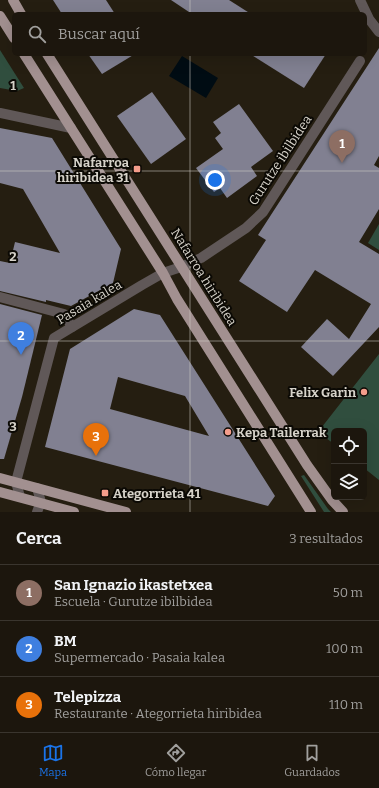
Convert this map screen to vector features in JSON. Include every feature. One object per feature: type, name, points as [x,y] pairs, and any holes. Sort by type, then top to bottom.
[{"type":"main road","points":[[12,0],[20,12]]},
{"type":"main road","points":[[0,16],[12,35]]},
{"type":"main road","points":[[25,56],[163,273],[177,299],[305,507],[311,512]]},
{"type":"main road","name":"Nafarroa hiribidea","points":[[48,56],[307,465],[332,500],[343,512]]},
{"type":"main road","points":[[0,478],[126,512]]},
{"type":"main road","points":[[0,492],[20,497],[39,507],[74,512]]},
{"type":"street","points":[[360,0],[366,12]]},
{"type":"street","points":[[367,15],[379,32]]},
{"type":"street","name":"Gurutze ibilbidea","points":[[181,267],[200,258],[246,228],[263,212],[360,61]]},
{"type":"street","points":[[0,114],[71,128]]},
{"type":"street","name":"Pasaia kalea","points":[[16,482],[54,338],[136,288],[163,273],[181,267]]},
{"type":"street","points":[[0,297],[64,314],[72,327]]},
{"type":"street","points":[[16,482],[20,497]]},
{"type":"street","points":[[37,488],[39,507]]},
{"type":"green space","points":[[0,50],[24,88],[17,91],[0,88]]},
{"type":"green space","points":[[379,224],[379,250],[368,243]]},
{"type":"green space","name":"Felix Garin","points":[[379,354],[379,480],[367,470],[367,428],[331,428],[331,442],[318,432]]},
{"type":"green space","points":[[304,475],[331,512],[324,512],[301,476]]},
{"type":"shaded area","points":[[182,56],[218,78],[206,98],[169,76]]},
{"type":"building","points":[[53,0],[106,0],[114,12],[61,12]]},
{"type":"building","points":[[171,0],[229,0],[248,12],[189,12]]},
{"type":"building","points":[[379,48],[379,156],[374,165],[379,168],[379,209],[359,242],[379,254],[379,327],[333,376],[301,347],[327,319],[349,339],[371,304],[315,270],[287,312],[239,281],[266,240],[258,235]]},
{"type":"building","points":[[89,56],[132,56],[102,74]]},
{"type":"building","points":[[253,56],[325,56],[304,88]]},
{"type":"building","points":[[152,92],[186,139],[151,164],[117,116]]},
{"type":"building","points":[[239,104],[273,151],[251,167],[257,176],[227,198],[220,188],[214,192],[196,168],[223,149],[215,138],[221,133],[213,122]]},
{"type":"building","points":[[0,128],[52,138],[121,249],[113,283],[71,306],[46,300],[46,302],[0,291],[0,261],[10,263],[15,242],[60,253],[23,189],[0,183]]},
{"type":"building","points":[[0,304],[42,315],[22,397],[4,459],[0,459]]},
{"type":"building","points":[[134,309],[160,315],[275,496],[268,506],[45,447],[70,349]],"holes":[[[118,377],[185,396],[209,436],[110,409]]]},
{"type":"place","name":"San Ignazio ikastetxea","points":[[342,163]]},
{"type":"place","name":"Nafarroa hiribidea 31","points":[[137,169]]},
{"type":"place","name":"BM","points":[[21,355]]},
{"type":"place","name":"Felix Garin","points":[[364,392]]},
{"type":"place","name":"Kepa Tailerrak","points":[[228,432]]},
{"type":"place","name":"Telepizza","points":[[96,456]]},
{"type":"place","name":"Ategorrieta 41","points":[[105,493]]}]
